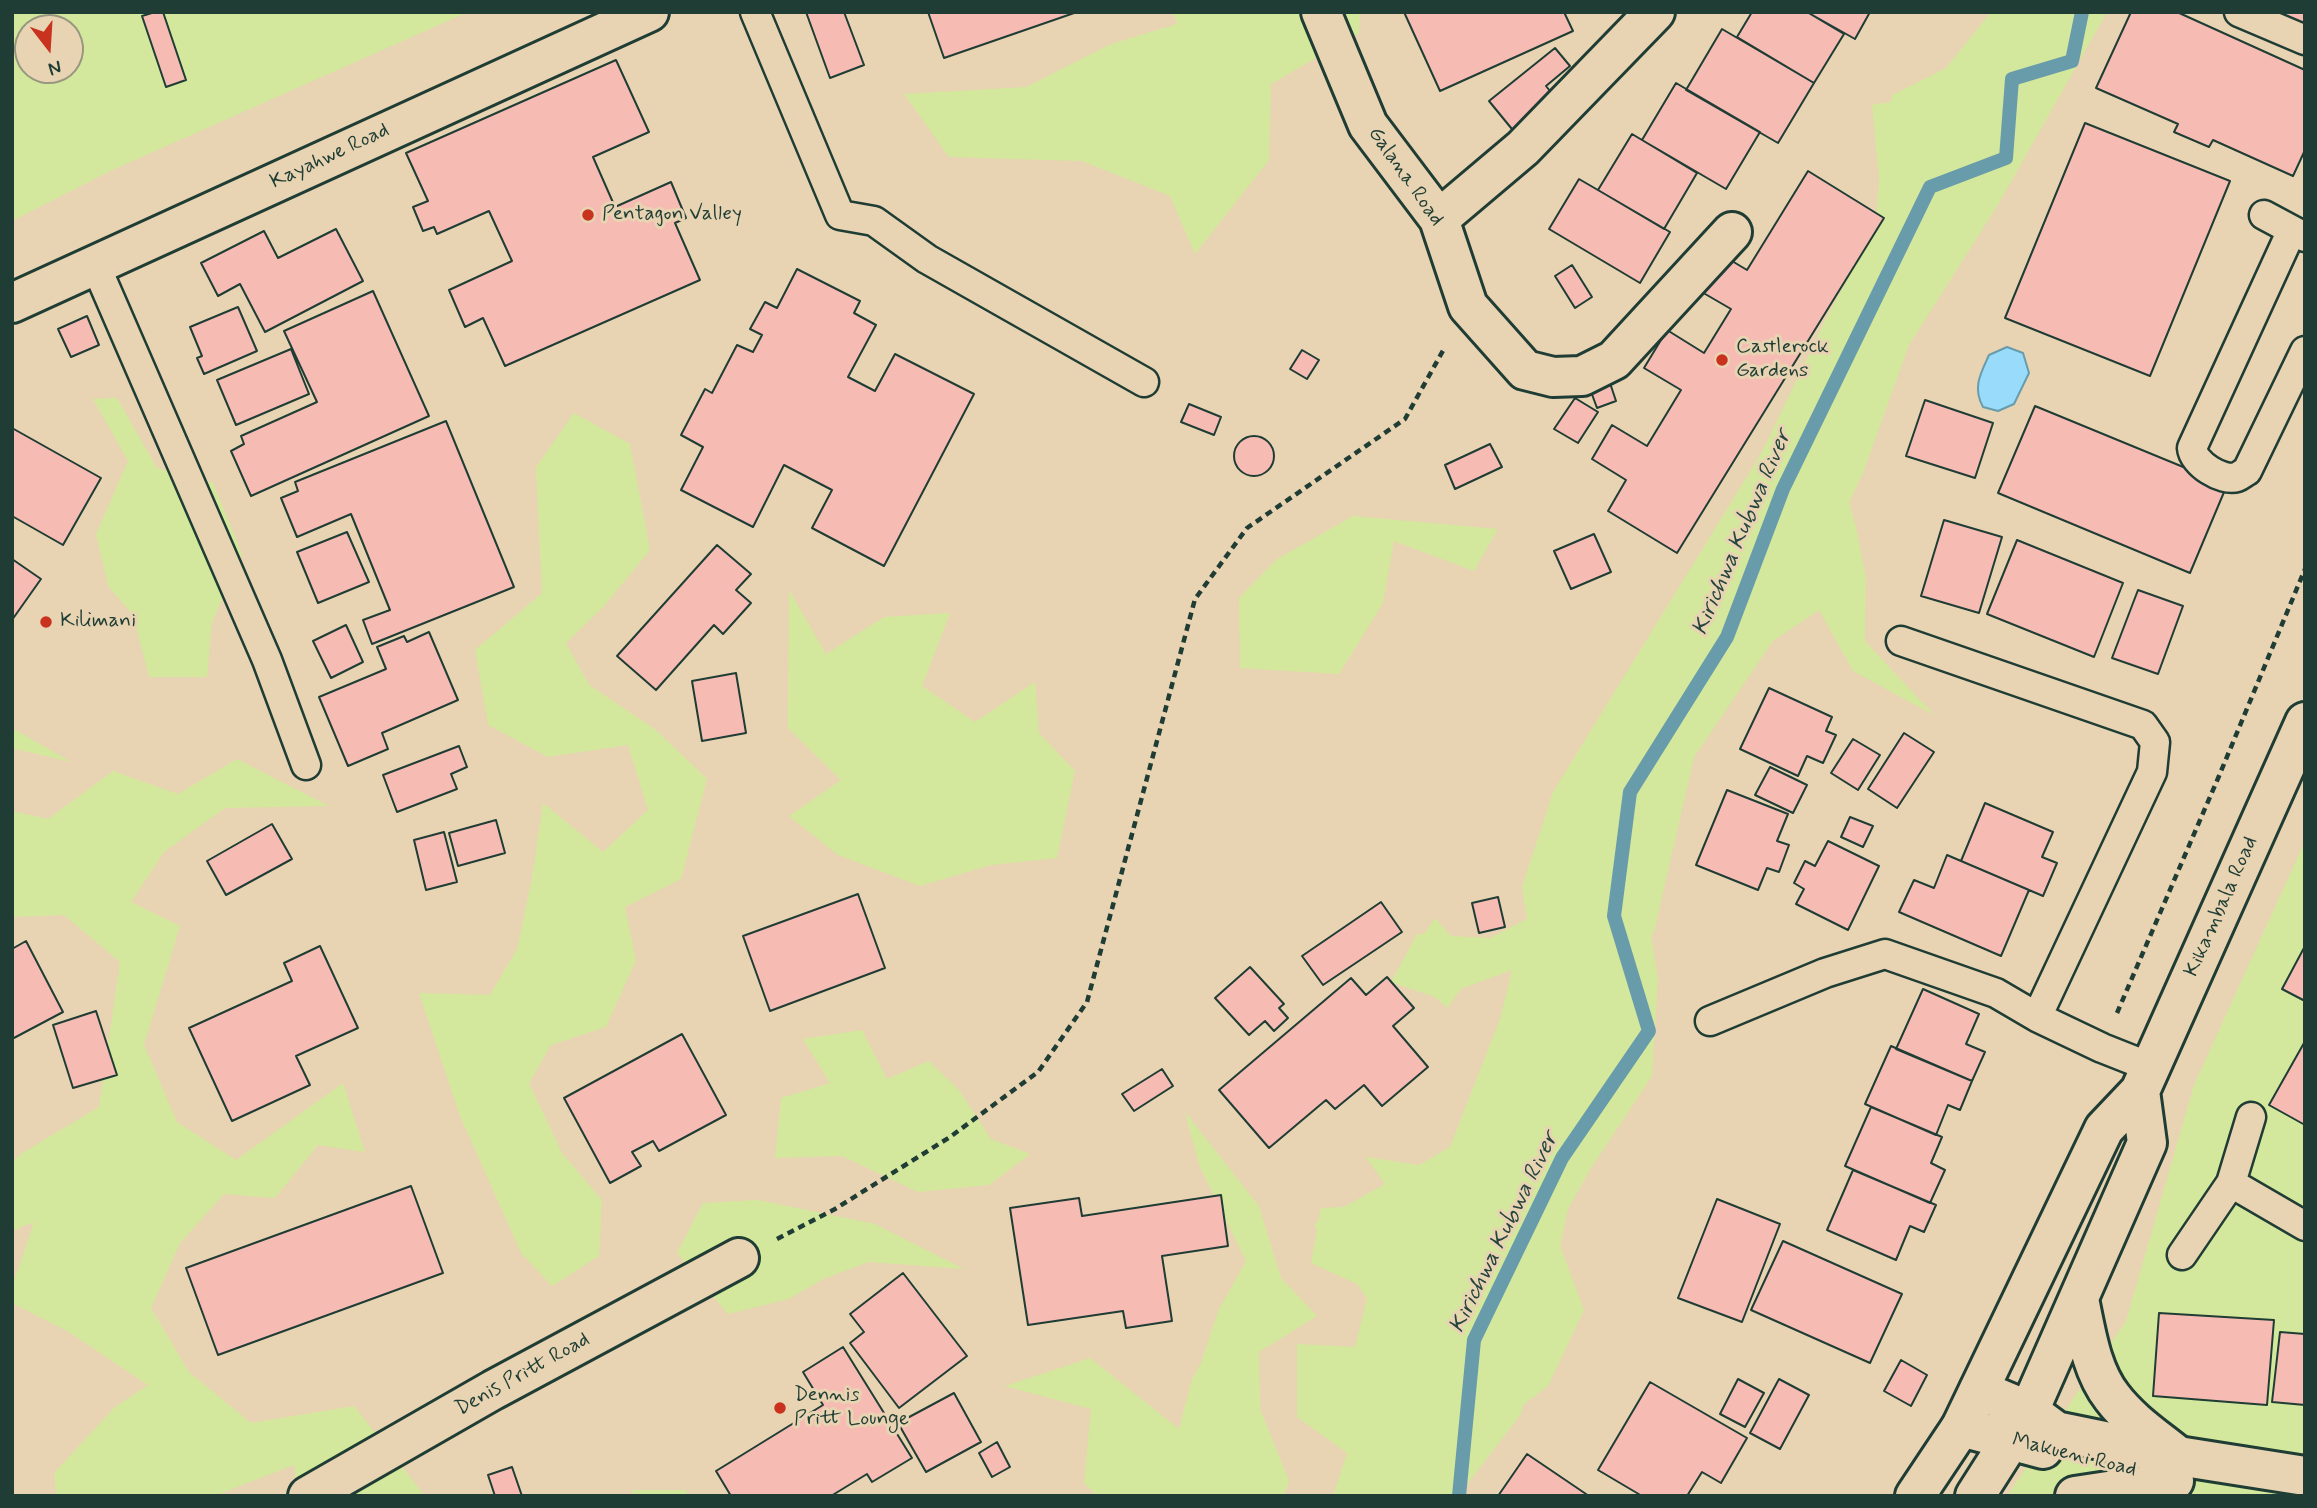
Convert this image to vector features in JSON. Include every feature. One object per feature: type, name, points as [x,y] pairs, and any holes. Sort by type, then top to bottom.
[{"type":"street","name":"Kayahwe Road","points":[[12,303],[649,12]]},
{"type":"street","name":"Galana Road","points":[[1321,12],[1368,125],[1439,219],[1468,306]]},
{"type":"street","points":[[1439,219],[1523,148],[1655,12]]},
{"type":"street","points":[[1468,306],[1525,370],[1553,377],[1582,376],[1615,360],[1732,232]]},
{"type":"street","name":"Kikambala Road","points":[[2145,1079],[2305,722]]},
{"type":"street","points":[[1975,1496],[2020,1426],[2147,1143],[2145,1079]]},
{"type":"street","points":[[1915,1496],[1961,1427],[2104,1129],[2145,1079]]},
{"type":"street","name":"Denis Pritt Road","points":[[308,1496],[493,1390],[739,1258]]},
{"type":"street","points":[[2079,1299],[2091,1353],[2111,1396],[2176,1468]]},
{"type":"street","points":[[1979,1390],[2020,1426],[2056,1431],[2271,1496]]},
{"type":"street","name":"Makueni Road","points":[[1961,1427],[2020,1426]]},
{"type":"street","points":[[2075,1496],[2176,1468],[2305,1476]]},
{"type":"lane","points":[[755,12],[840,215],[874,221],[927,259],[1144,382]]},
{"type":"lane","points":[[2239,12],[2305,40]]},
{"type":"lane","points":[[2264,215],[2298,233],[2192,448],[2192,456],[2198,463],[2225,477],[2236,477],[2247,471],[2305,351]]},
{"type":"lane","points":[[95,264],[267,660],[306,765]]},
{"type":"lane","points":[[1901,641],[2143,725],[2155,741],[2152,772],[2037,1017]]},
{"type":"lane","points":[[1710,1021],[1825,973],[1885,954],[1996,993],[2037,1017],[2102,1048],[2145,1079]]},
{"type":"lane","points":[[2182,1255],[2231,1183],[2251,1117]]},
{"type":"lane","points":[[2231,1183],[2305,1226]]},
{"type":"path","points":[[739,1258],[835,1209],[950,1137],[1038,1072],[1087,1002],[1195,599],[1247,528],[1405,419],[1468,306]]},
{"type":"green space","points":[[12,12],[468,12],[108,172],[12,221]]},
{"type":"green space","points":[[1173,12],[1360,12],[1359,33],[1271,84],[1269,160],[1195,254],[1170,196],[1082,161],[949,157],[904,94],[1026,87],[1111,44],[1177,24]]},
{"type":"green space","points":[[1991,12],[2107,12],[1999,203],[1909,345],[1863,473],[1849,502],[1866,578],[1865,641],[1934,715],[1853,671],[1819,610],[1773,641],[1694,757],[1651,936],[1658,979],[1652,1076],[1591,1168],[1568,1209],[1560,1246],[1584,1310],[1548,1386],[1523,1405],[1521,1414],[1458,1496],[1333,1496],[1347,1453],[1297,1417],[1297,1344],[1355,1347],[1367,1298],[1357,1284],[1311,1263],[1317,1229],[1314,1224],[1318,1222],[1321,1208],[1344,1207],[1385,1184],[1366,1157],[1419,1165],[1450,1147],[1500,1019],[1512,970],[1461,989],[1447,1008],[1435,997],[1391,982],[1417,934],[1424,934],[1435,918],[1451,936],[1490,938],[1527,919],[1522,887],[1553,792],[1762,452],[1825,321],[1870,237],[1877,210],[1879,178],[1872,105],[1891,102],[1892,95],[1946,68]]},
{"type":"green space","points":[[117,398],[157,468],[213,483],[242,554],[212,622],[207,677],[149,677],[133,615],[108,586],[96,534],[128,461],[93,399]]},
{"type":"green space","points":[[574,413],[630,444],[650,550],[604,606],[566,643],[589,685],[656,730],[707,779],[681,879],[625,907],[636,960],[606,1027],[551,1045],[529,1083],[562,1153],[602,1200],[599,1256],[552,1286],[521,1253],[460,1116],[419,993],[490,995],[517,949],[532,878],[543,803],[603,852],[648,810],[628,745],[548,757],[488,725],[475,650],[542,593],[536,467]]},
{"type":"green space","points":[[1353,516],[1498,529],[1474,571],[1394,541],[1383,603],[1339,674],[1240,668],[1239,598],[1277,559]]},
{"type":"green space","points":[[789,590],[826,654],[884,617],[950,613],[922,686],[975,722],[1035,682],[1039,733],[1075,771],[1057,858],[991,865],[920,886],[838,855],[789,816],[841,780],[788,728]]},
{"type":"green space","points":[[12,725],[14,729],[71,762],[12,748]]},
{"type":"green space","points":[[237,759],[329,806],[225,808],[164,852],[131,902],[180,926],[144,1045],[177,1122],[236,1160],[343,1083],[365,1152],[318,1145],[275,1198],[224,1194],[180,1243],[151,1308],[189,1372],[251,1423],[354,1406],[425,1496],[298,1496],[294,1465],[214,1496],[56,1496],[54,1473],[115,1407],[148,1385],[69,1332],[12,1303],[12,1287],[34,1222],[12,1231],[12,1162],[22,1153],[99,1107],[120,962],[64,915],[12,917],[12,811],[48,819],[113,771],[178,794]]},
{"type":"green space","points":[[2305,841],[2305,1496],[2007,1496],[2126,1321],[2194,1085]]},
{"type":"green space","points":[[862,1030],[887,1079],[929,1061],[959,1090],[991,1139],[1030,1154],[989,1185],[918,1192],[842,1156],[775,1158],[781,1098],[830,1083],[803,1039]]},
{"type":"green space","points":[[1185,1112],[1259,1206],[1281,1278],[1317,1316],[1259,1352],[1260,1409],[1289,1481],[1284,1496],[1097,1496],[1084,1483],[1091,1409],[1005,1386],[1090,1358],[1179,1429],[1192,1379],[1201,1363],[1218,1311],[1246,1261],[1199,1165]]},
{"type":"green space","points":[[758,1200],[875,1224],[964,1269],[869,1262],[823,1279],[789,1299],[728,1314],[677,1253],[703,1203]]},
{"type":"green space","points":[[631,1490],[686,1490],[688,1496],[634,1496]]},
{"type":"water","points":[[2007,347],[2023,353],[2029,373],[2014,404],[1998,411],[1983,407],[1978,387],[1989,355]]},
{"type":"building","points":[[163,12],[186,80],[166,87],[142,16]]},
{"type":"building","points":[[806,12],[844,12],[864,65],[830,78]]},
{"type":"building","points":[[928,12],[1077,12],[944,58]]},
{"type":"building","points":[[1404,12],[1564,12],[1573,31],[1440,91]]},
{"type":"building","points":[[1752,12],[1807,12],[1844,34],[1814,83],[1737,37]]},
{"type":"building","points":[[1807,12],[1870,12],[1855,39]]},
{"type":"building","points":[[2131,12],[2177,12],[2305,70],[2305,150],[2293,176],[2213,140],[2209,147],[2174,132],[2178,124],[2096,88]]},
{"type":"building","points":[[2274,12],[2305,12],[2305,24]]},
{"type":"building","points":[[1722,29],[1814,83],[1778,143],[1686,90]]},
{"type":"building","points":[[1555,48],[1570,66],[1546,86],[1554,96],[1516,134],[1489,101]]},
{"type":"building","name":"Pentagon Valley","points":[[616,60],[649,132],[593,157],[615,207],[671,182],[686,218],[675,223],[700,280],[505,366],[483,318],[465,327],[449,290],[512,261],[489,211],[437,234],[434,227],[423,231],[413,207],[428,201],[406,153]]},
{"type":"building","points":[[1676,83],[1760,132],[1726,189],[1642,140]]},
{"type":"building","points":[[2085,123],[2230,181],[2150,376],[2005,318]]},
{"type":"building","points":[[1632,134],[1697,173],[1664,229],[1598,190]]},
{"type":"building","name":"Castlerock Gardens","points":[[1808,171],[1884,218],[1677,553],[1608,511],[1626,480],[1592,459],[1612,425],[1647,446],[1681,390],[1644,368],[1667,330],[1704,353],[1731,309],[1700,291],[1722,255],[1747,270]]},
{"type":"building","points":[[1579,179],[1670,232],[1640,283],[1549,229]]},
{"type":"building","points":[[336,229],[363,281],[265,332],[240,284],[218,296],[201,263],[264,231],[278,258]]},
{"type":"building","points":[[1572,265],[1592,297],[1575,308],[1555,276]]},
{"type":"building","points":[[797,269],[860,301],[854,313],[876,325],[848,377],[875,391],[895,354],[974,394],[884,566],[812,528],[832,490],[784,465],[753,527],[681,490],[703,447],[681,435],[705,389],[712,393],[737,345],[753,352],[762,335],[750,329],[765,302],[777,308]]},
{"type":"building","points":[[373,291],[429,416],[251,496],[231,451],[244,444],[241,436],[317,402],[284,331]]},
{"type":"building","points":[[238,307],[257,351],[204,374],[197,358],[202,356],[190,327]]},
{"type":"building","points":[[87,316],[99,345],[71,357],[58,329]]},
{"type":"building","points":[[291,349],[309,394],[236,425],[217,380]]},
{"type":"building","points":[[1302,350],[1319,360],[1307,379],[1290,369]]},
{"type":"building","points":[[1606,371],[1616,401],[1597,408],[1586,378]]},
{"type":"building","points":[[1575,398],[1598,412],[1578,443],[1554,429]]},
{"type":"building","points":[[1925,400],[1993,423],[1975,478],[1906,456]]},
{"type":"building","points":[[1189,404],[1221,417],[1214,435],[1181,422]]},
{"type":"building","points":[[2035,406],[2227,485],[2190,573],[1998,493]]},
{"type":"building","points":[[446,421],[514,587],[372,644],[363,620],[390,610],[351,514],[297,537],[281,498],[298,491],[295,482]]},
{"type":"building","points":[[12,428],[101,478],[63,545],[12,516]]},
{"type":"building","points":[[1254,436],[1268,442],[1274,456],[1268,470],[1254,476],[1240,470],[1234,456],[1240,442]]},
{"type":"building","points":[[1490,444],[1502,467],[1455,489],[1445,465]]},
{"type":"building","points":[[1944,520],[2002,537],[1979,613],[1921,596]]},
{"type":"building","points":[[347,532],[369,582],[318,603],[297,552]]},
{"type":"building","points":[[1594,534],[1611,572],[1571,589],[1554,551]]},
{"type":"building","points":[[2017,540],[2123,583],[2094,657],[1987,614]]},
{"type":"building","points":[[717,545],[751,574],[736,590],[751,603],[723,634],[714,625],[656,690],[617,656]]},
{"type":"building","points":[[12,559],[41,579],[12,620]]},
{"type":"building","points":[[2138,590],[2183,606],[2158,674],[2112,658]]},
{"type":"building","points":[[346,625],[363,662],[331,678],[313,641]]},
{"type":"building","points":[[429,632],[458,700],[382,733],[388,749],[348,766],[319,697],[386,669],[377,647],[404,636],[407,642]]},
{"type":"building","points":[[736,673],[746,733],[702,741],[692,681]]},
{"type":"building","points":[[1769,688],[1832,717],[1826,731],[1836,735],[1823,763],[1807,756],[1798,776],[1740,749]]},
{"type":"building","points":[[1904,733],[1934,752],[1897,808],[1868,789]]},
{"type":"building","points":[[1853,739],[1880,755],[1858,790],[1831,773]]},
{"type":"building","points":[[459,746],[467,767],[451,774],[457,789],[397,812],[383,775]]},
{"type":"building","points":[[1770,767],[1807,785],[1793,813],[1755,795]]},
{"type":"building","points":[[1727,790],[1788,814],[1777,841],[1789,845],[1779,872],[1767,868],[1758,890],[1696,865]]},
{"type":"building","points":[[1985,803],[2053,832],[2042,857],[2057,863],[2043,896],[1961,861]]},
{"type":"building","points":[[1850,817],[1873,826],[1863,847],[1841,837]]},
{"type":"building","points":[[496,820],[505,853],[458,866],[449,833]]},
{"type":"building","points":[[272,824],[292,859],[226,895],[207,861]]},
{"type":"building","points":[[444,832],[457,882],[426,890],[414,840]]},
{"type":"building","points":[[1828,841],[1879,866],[1848,930],[1796,904],[1804,889],[1794,883],[1805,861],[1815,866]]},
{"type":"building","points":[[1947,855],[2029,890],[2001,956],[1899,912],[1914,880],[1934,888]]},
{"type":"building","points":[[858,894],[885,968],[770,1011],[743,936]]},
{"type":"building","points":[[1498,897],[1505,927],[1479,933],[1472,903]]},
{"type":"building","points":[[1381,902],[1402,932],[1323,985],[1302,956]]},
{"type":"building","points":[[26,941],[63,1012],[12,1039],[12,949]]},
{"type":"building","points":[[320,946],[358,1028],[296,1056],[310,1085],[232,1121],[189,1028],[292,981],[284,963]]},
{"type":"building","points":[[2305,946],[2305,1001],[2282,989]]},
{"type":"building","points":[[1250,967],[1284,1004],[1279,1008],[1288,1018],[1274,1031],[1265,1021],[1249,1035],[1215,998]]},
{"type":"building","points":[[1387,977],[1414,1008],[1393,1026],[1428,1067],[1382,1106],[1364,1085],[1335,1109],[1326,1100],[1269,1148],[1219,1090],[1351,978],[1366,995]]},
{"type":"building","points":[[1923,989],[1979,1014],[1966,1044],[1985,1052],[1972,1081],[1896,1049]]},
{"type":"building","points":[[96,1011],[117,1075],[73,1088],[53,1025]]},
{"type":"building","points":[[682,1034],[726,1115],[659,1151],[653,1141],[632,1152],[641,1166],[610,1183],[564,1098]]},
{"type":"building","points":[[2305,1043],[2305,1125],[2269,1105]]},
{"type":"building","points":[[1891,1046],[1972,1081],[1960,1110],[1948,1105],[1936,1135],[1865,1104]]},
{"type":"building","points":[[1162,1069],[1173,1086],[1134,1111],[1122,1094]]},
{"type":"building","points":[[1871,1107],[1942,1137],[1931,1163],[1945,1170],[1930,1203],[1845,1166]]},
{"type":"building","points":[[1853,1170],[1936,1205],[1924,1232],[1910,1226],[1896,1260],[1827,1230]]},
{"type":"building","points":[[411,1186],[443,1273],[218,1355],[186,1268]]},
{"type":"building","points":[[1221,1195],[1228,1246],[1162,1256],[1172,1321],[1126,1328],[1123,1311],[1028,1325],[1010,1208],[1079,1198],[1082,1216]]},
{"type":"building","points":[[1717,1199],[1780,1224],[1742,1322],[1678,1298]]},
{"type":"building","points":[[1783,1241],[1902,1294],[1870,1363],[1751,1310]]},
{"type":"building","points":[[903,1273],[967,1356],[899,1408],[850,1343],[864,1332],[850,1314]]},
{"type":"building","points":[[2159,1313],[2274,1320],[2267,1405],[2153,1396]]},
{"type":"building","points":[[2280,1332],[2305,1334],[2305,1405],[2272,1402]]},
{"type":"building","points":[[843,1347],[912,1458],[872,1482],[867,1474],[831,1496],[731,1496],[716,1471],[823,1405],[803,1372]]},
{"type":"building","points":[[1901,1360],[1927,1375],[1911,1406],[1884,1391]]},
{"type":"building","points":[[1738,1379],[1764,1393],[1745,1427],[1720,1414]]},
{"type":"building","points":[[1779,1379],[1809,1395],[1780,1449],[1750,1433]]},
{"type":"building","points":[[1650,1382],[1747,1438],[1721,1483],[1702,1472],[1687,1496],[1642,1496],[1598,1470]]},
{"type":"building","points":[[954,1393],[981,1442],[926,1472],[898,1423]]},
{"type":"building","points":[[997,1442],[1010,1467],[992,1477],[979,1453]]},
{"type":"building","points":[[1527,1454],[1589,1496],[1498,1496]]},
{"type":"building","points":[[512,1467],[522,1496],[495,1496],[488,1475]]},
{"type":"waterway","name":"Kirichwa Kubwa River","points":[[1459,1496],[1474,1340],[1562,1158],[1649,1031],[1614,916],[1630,792],[1727,637],[1783,489],[1930,187],[2006,158],[2012,79],[2072,61],[2082,12]]},
{"type":"place","name":"Pentagon Valley","points":[[588,215]]},
{"type":"place","name":"Castlerock Gardens","points":[[1722,360]]},
{"type":"place","name":"Kilimani","points":[[46,622]]},
{"type":"place","name":"Dennis Pritt Lounge","points":[[780,1408]]}]
